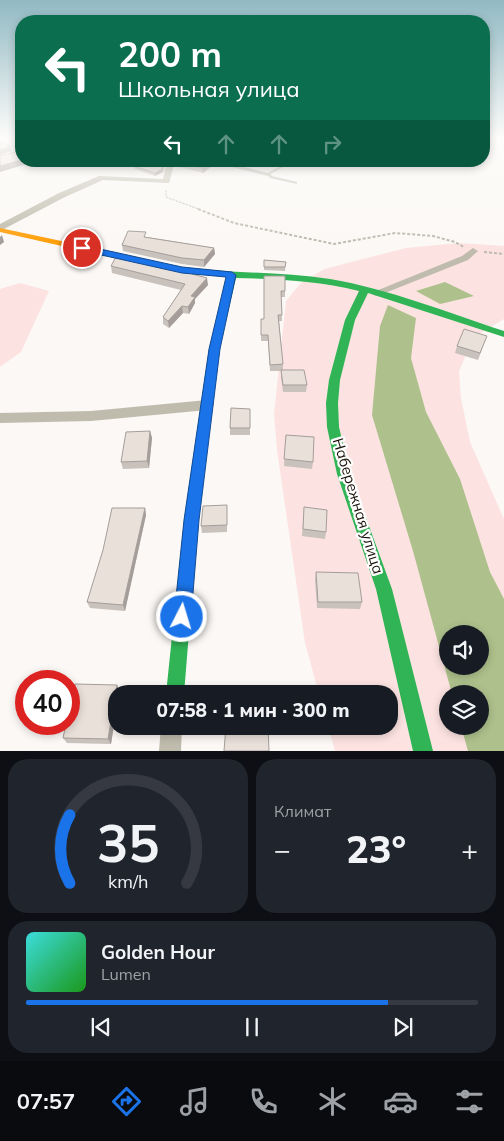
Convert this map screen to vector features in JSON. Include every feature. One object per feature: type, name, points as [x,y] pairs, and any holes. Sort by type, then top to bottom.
[{"type":"street","points":[[0,229],[62,195],[102,178],[166,181],[169,172]]},
{"type":"street","points":[[259,172],[268,174]]},
{"type":"street","points":[[0,229],[144,262]]},
{"type":"street","points":[[371,291],[465,258],[472,252]]},
{"type":"street","points":[[163,266],[182,270],[232,275],[295,277],[331,282],[371,291],[504,334]]},
{"type":"street","points":[[176,685],[191,520],[214,349],[232,275]]},
{"type":"street","name":"Набережная улица","points":[[371,291],[359,295],[349,324],[338,368],[332,403],[337,447],[355,507],[384,587],[423,751]]},
{"type":"street","points":[[0,418],[91,416],[207,405]]},
{"type":"street","points":[[170,751],[171,735]]},
{"type":"lane","points":[[272,172],[268,174],[271,177],[296,183]]},
{"type":"path","points":[[166,181],[166,197],[234,223],[334,244],[395,233],[433,236],[454,242],[472,252],[504,254]]},
{"type":"shaded area","points":[[459,243],[504,246],[504,319],[481,333],[466,355],[459,371],[461,398],[470,442],[504,519],[504,751],[335,751],[331,735],[398,735],[398,685],[317,685],[305,643],[277,450],[274,414],[286,301],[300,284],[324,269],[406,248]]},
{"type":"shaded area","points":[[445,282],[474,296],[440,304],[416,291]]},
{"type":"shaded area","points":[[20,283],[49,291],[21,352],[0,367],[0,289]]},
{"type":"shaded area","points":[[388,305],[416,318],[411,358],[426,412],[460,479],[490,572],[504,599],[504,751],[468,751],[464,735],[489,735],[489,685],[450,685],[447,675],[489,675],[489,625],[439,625],[439,646],[413,551],[372,415],[380,326]]},
{"type":"building","points":[[128,231],[146,232],[144,237],[214,248],[204,260],[182,258],[122,245]]},
{"type":"building","points":[[117,255],[196,271],[192,274],[207,278],[191,296],[195,297],[188,307],[182,306],[168,321],[163,317],[185,284],[111,266]]},
{"type":"building","points":[[264,260],[286,262],[285,267],[264,267]]},
{"type":"building","points":[[264,276],[285,276],[285,291],[281,291],[282,315],[278,315],[283,364],[270,365],[268,335],[261,335],[261,319],[264,319]]},
{"type":"building","points":[[464,329],[487,336],[480,353],[457,346]]},
{"type":"building","points":[[281,370],[304,370],[307,385],[283,385]]},
{"type":"building","points":[[231,408],[250,409],[250,428],[230,428]]},
{"type":"building","points":[[150,431],[147,461],[121,462],[126,432]]},
{"type":"building","points":[[286,435],[314,437],[313,462],[284,459]]},
{"type":"building","points":[[227,505],[227,525],[201,526],[203,506]]},
{"type":"building","points":[[304,507],[327,510],[326,532],[303,529]]},
{"type":"building","points":[[112,508],[145,508],[123,605],[87,602],[103,550]]},
{"type":"building","points":[[316,572],[358,573],[362,602],[318,602]]},
{"type":"building","points":[[80,684],[117,685],[108,685],[108,739],[63,738],[64,735],[80,735]]},
{"type":"building","points":[[225,735],[268,735],[269,751],[224,751]]},
{"type":"traffic: fast","points":[[175,269],[214,274],[291,277],[352,286],[396,298],[504,334]]},
{"type":"traffic: fast","points":[[176,685],[191,521],[214,349],[232,275]]},
{"type":"traffic: fast","points":[[366,289],[359,299],[348,327],[333,388],[333,427],[337,451],[344,474],[384,589],[400,649],[423,751]]},
{"type":"traffic: slow","points":[[0,230],[137,260]]},
{"type":"route","points":[[82,248],[182,270],[232,275],[214,349],[191,520],[182,617]]}]
